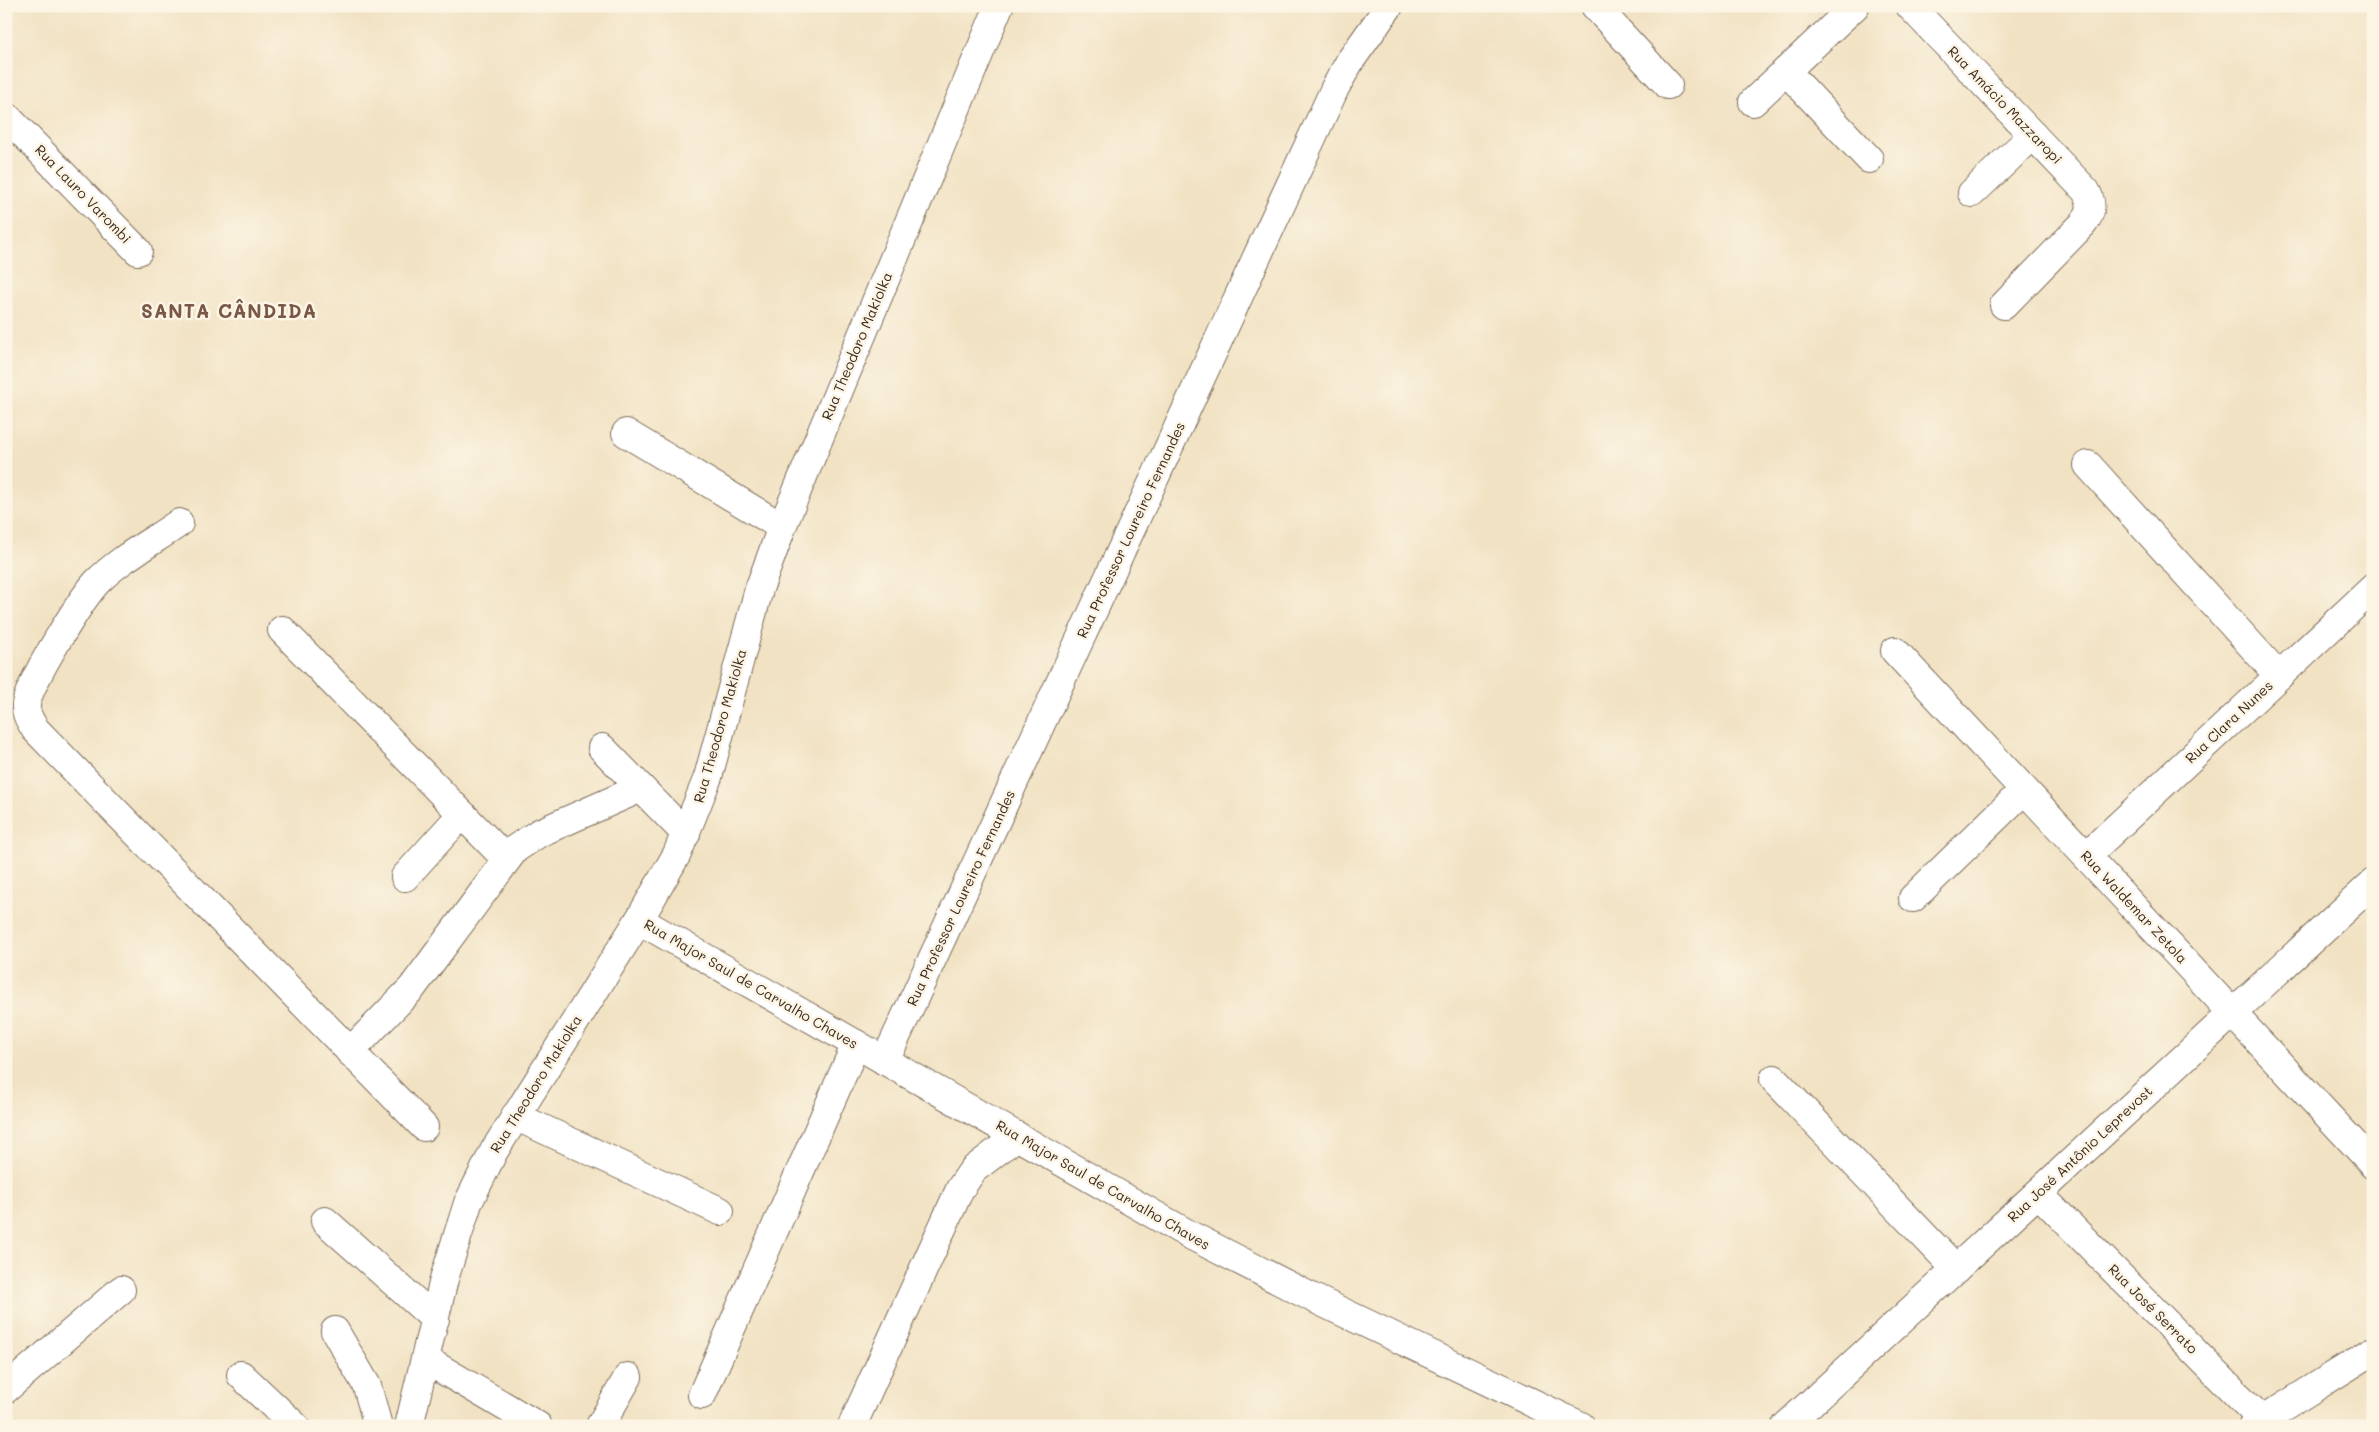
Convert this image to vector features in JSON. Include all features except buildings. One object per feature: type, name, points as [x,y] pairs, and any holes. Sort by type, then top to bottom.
[{"type":"street","name":"Rua Theodoro Makiolka","points":[[409,1426],[446,1270],[468,1203],[479,1178],[515,1116],[666,875],[686,834],[708,777],[760,589],[782,527],[999,6]]},
{"type":"street","name":"Rua Professor Loureiro Fernandes","points":[[885,1061],[1335,88],[1355,54],[1389,6]]},
{"type":"street","points":[[1595,6],[1668,85]]},
{"type":"street","points":[[1753,102],[1855,6]]},
{"type":"street","name":"Rua Amácio Mazzaropi","points":[[1910,6],[2086,191],[2091,199],[2092,208],[2083,224],[2004,305]]},
{"type":"street","points":[[1786,71],[1869,159]]},
{"type":"street","name":"Rua Lauro Varombi","points":[[6,116],[138,251]]},
{"type":"street","points":[[1972,193],[2033,135]]},
{"type":"street","points":[[626,433],[782,527]]},
{"type":"street","points":[[2088,465],[2279,676]]},
{"type":"street","points":[[179,523],[114,568],[96,584],[58,640],[28,694],[25,706],[29,720],[424,1127]]},
{"type":"street","name":"Rua Clara Nunes","points":[[2086,856],[2373,588]]},
{"type":"street","points":[[282,630],[506,859]]},
{"type":"street","name":"Rua Waldemar Zetola","points":[[1895,651],[2373,1164]]},
{"type":"street","points":[[602,748],[686,834]]},
{"type":"street","points":[[350,1052],[412,988],[515,849],[539,833],[641,788]]},
{"type":"street","points":[[1913,898],[2024,790]]},
{"type":"street","points":[[405,877],[462,814]]},
{"type":"street","name":"Rua José Antônio Leprevost","points":[[1786,1426],[2373,883]]},
{"type":"street","name":"Rua Major Saul de Carvalho Chaves","points":[[638,920],[1244,1264],[1581,1426]]},
{"type":"street","points":[[702,1395],[856,1044]]},
{"type":"street","points":[[1774,1079],[1956,1269]]},
{"type":"street","points":[[515,1116],[720,1211]]},
{"type":"street","points":[[852,1426],[960,1189],[973,1170],[1017,1136]]},
{"type":"street","name":"Rua José Serrato","points":[[2038,1193],[2261,1424]]},
{"type":"street","points":[[325,1221],[435,1319]]},
{"type":"street","points":[[6,1389],[121,1290]]},
{"type":"street","points":[[335,1331],[367,1386],[378,1426]]},
{"type":"street","points":[[2261,1424],[2373,1351]]},
{"type":"street","points":[[426,1360],[538,1426]]},
{"type":"street","points":[[241,1375],[295,1426]]},
{"type":"street","points":[[600,1426],[628,1377]]},
{"type":"district","name":"SANTA CÂNDIDA","points":[[229,311]]}]
